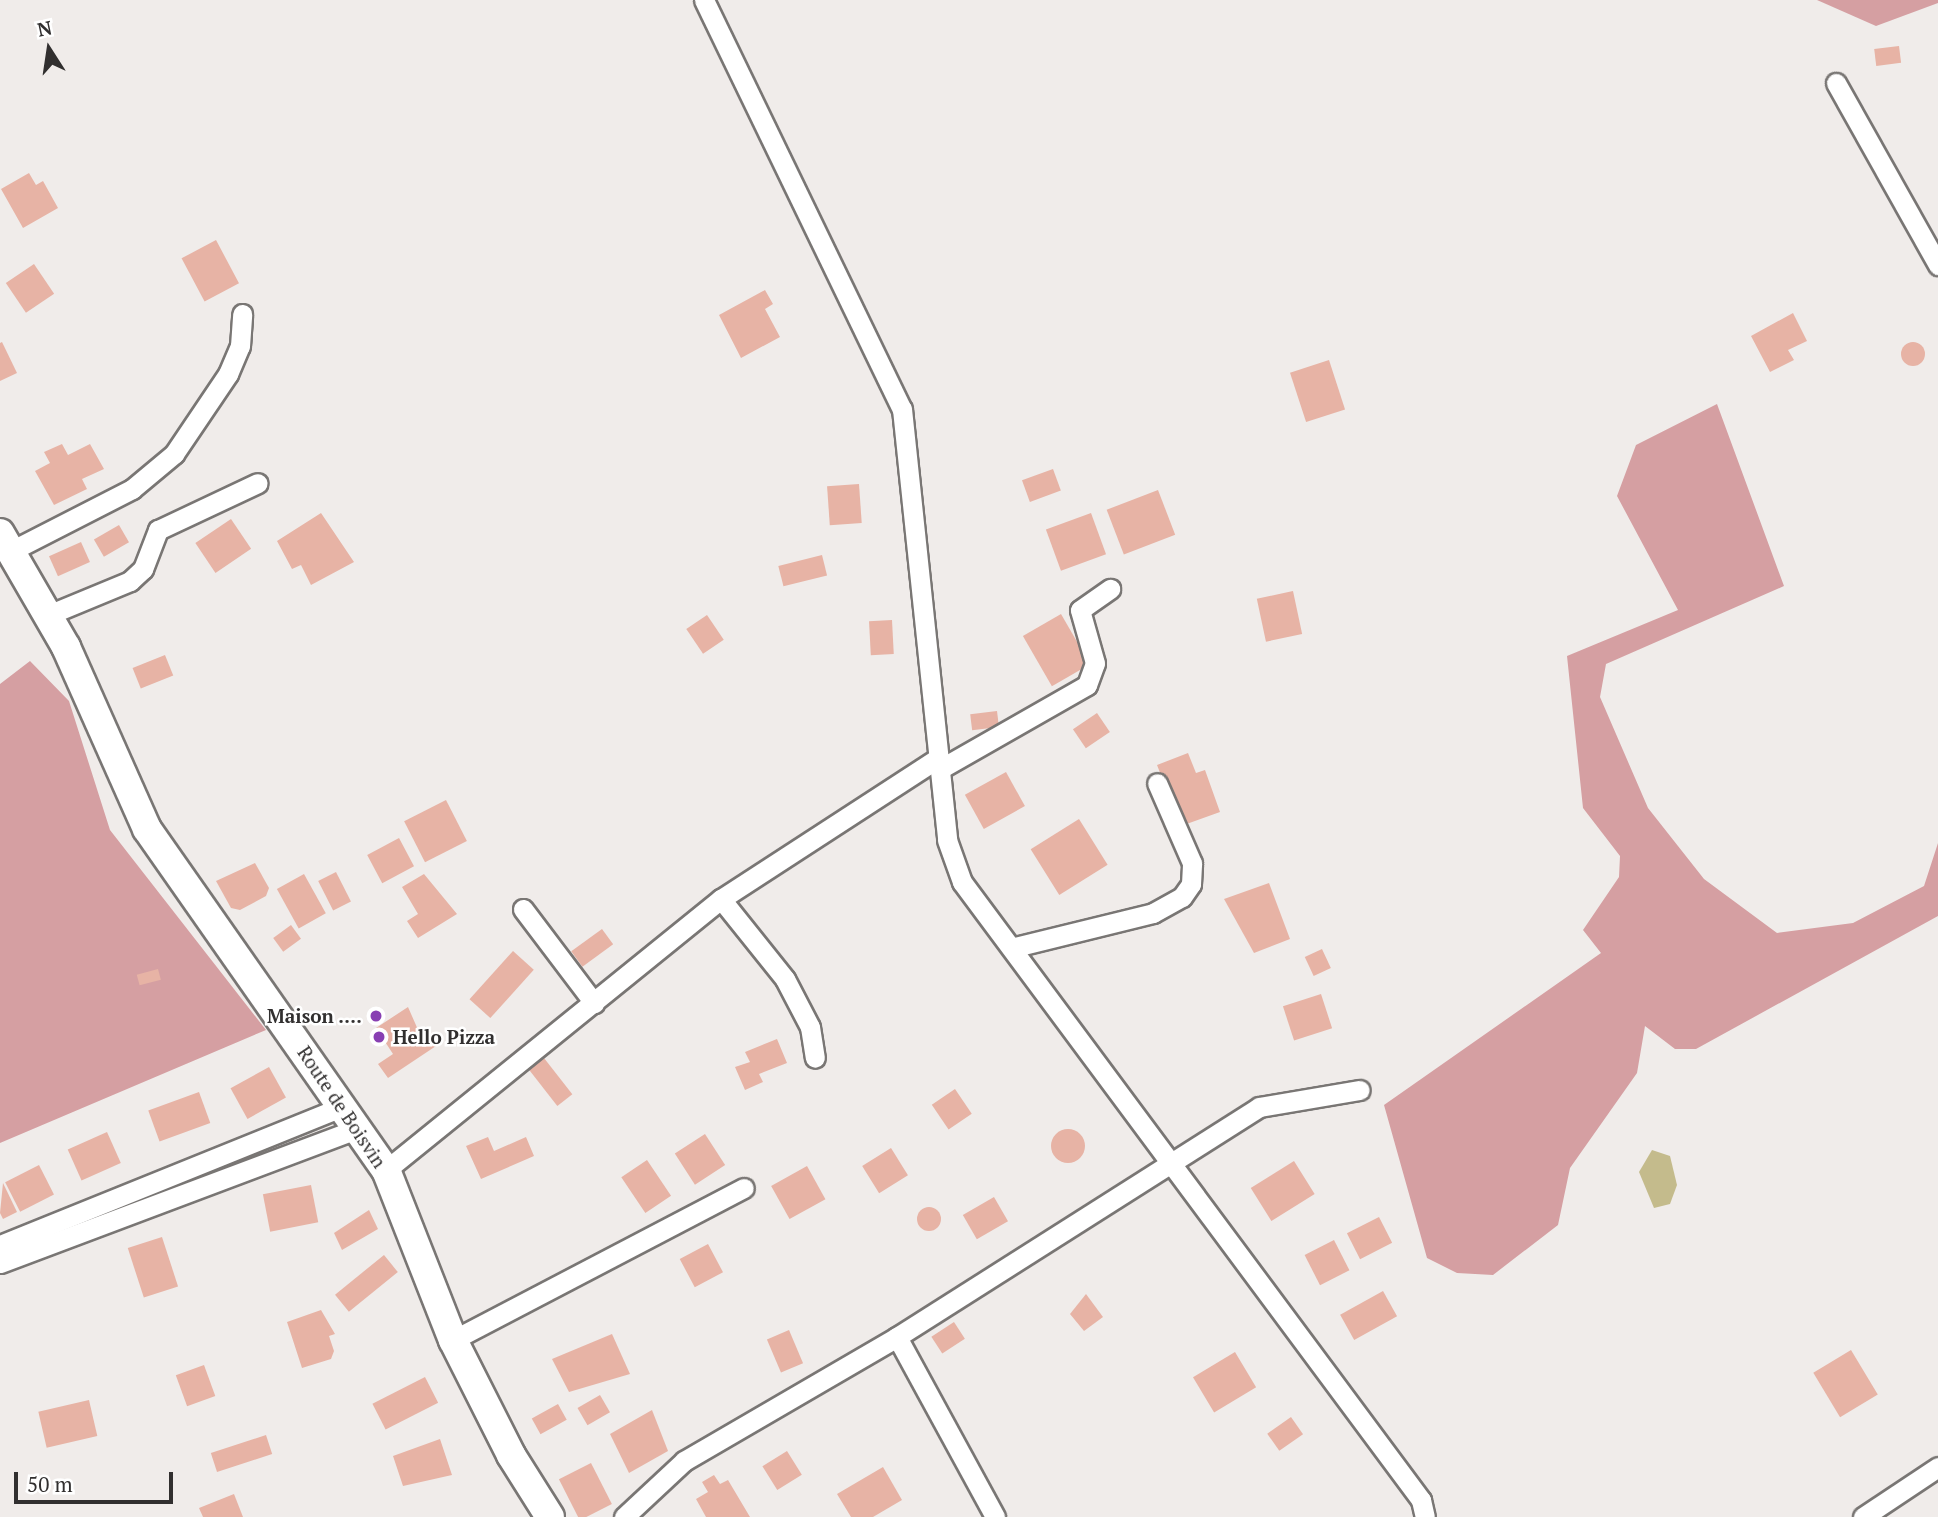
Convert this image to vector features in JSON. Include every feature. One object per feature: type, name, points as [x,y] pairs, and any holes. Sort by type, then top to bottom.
[{"type":"main road","name":"Route de Boisvin","points":[[5,542],[48,615],[147,829],[386,1170],[453,1340],[510,1455],[550,1517]]},
{"type":"street","points":[[704,0],[902,409],[939,764],[958,873],[1015,947],[1169,1164],[1421,1500],[1425,1517]]},
{"type":"street","points":[[1836,83],[1938,265]]},
{"type":"street","points":[[5,542],[132,489],[174,454],[228,374],[240,346],[242,314]]},
{"type":"street","points":[[48,615],[130,581],[143,569],[158,530],[258,483]]},
{"type":"street","points":[[386,1170],[721,900],[939,764],[1087,685],[1096,663],[1080,610],[1110,589]]},
{"type":"street","points":[[1015,947],[1153,913],[1182,897],[1191,884],[1192,863],[1157,783]]},
{"type":"street","points":[[721,900],[785,979],[810,1027],[816,1058]]},
{"type":"street","points":[[523,909],[594,1003]]},
{"type":"street","points":[[624,1517],[684,1461],[897,1337],[1259,1107],[1360,1090]]},
{"type":"street","points":[[0,1245],[351,1117]]},
{"type":"street","points":[[0,1263],[351,1117]]},
{"type":"street","points":[[453,1340],[744,1188]]},
{"type":"street","points":[[897,1337],[995,1517]]},
{"type":"street","points":[[1863,1517],[1938,1467]]},
{"type":"shaded area","points":[[1817,0],[1938,0],[1938,3],[1876,26]]},
{"type":"shaded area","points":[[1717,404],[1784,586],[1606,664],[1600,697],[1648,808],[1704,879],[1777,933],[1853,923],[1924,886],[1938,843],[1938,916],[1696,1049],[1675,1049],[1645,1026],[1637,1073],[1570,1168],[1558,1225],[1493,1275],[1457,1273],[1427,1258],[1384,1105],[1601,953],[1583,930],[1619,877],[1620,856],[1583,808],[1567,656],[1678,610],[1617,496],[1636,445]]},
{"type":"shaded area","points":[[30,661],[69,701],[110,830],[266,1030],[0,1143],[0,684]]},
{"type":"shaded area","points":[[1652,1150],[1670,1156],[1677,1185],[1670,1204],[1654,1208],[1639,1172]]},
{"type":"building","points":[[1899,46],[1901,63],[1876,66],[1874,49]]},
{"type":"building","points":[[29,173],[36,185],[43,181],[58,208],[23,228],[1,189]]},
{"type":"building","points":[[216,240],[239,283],[205,302],[182,258]]},
{"type":"building","points":[[34,264],[54,294],[26,313],[6,283]]},
{"type":"building","points":[[765,290],[773,304],[765,309],[780,337],[741,358],[719,315]]},
{"type":"building","points":[[1793,313],[1807,341],[1788,350],[1794,360],[1770,372],[1751,336]]},
{"type":"building","points":[[2,342],[17,373],[0,381],[0,343]]},
{"type":"building","points":[[1913,342],[1924,349],[1925,354],[1918,365],[1913,366],[1902,359],[1901,354],[1908,343]]},
{"type":"building","points":[[1329,360],[1345,409],[1306,422],[1290,373]]},
{"type":"building","points":[[62,444],[68,455],[90,444],[104,469],[82,479],[87,489],[54,505],[35,471],[50,463],[44,452]]},
{"type":"building","points":[[1053,469],[1061,491],[1030,502],[1022,480]]},
{"type":"building","points":[[859,484],[862,523],[830,525],[827,486]]},
{"type":"building","points":[[1158,490],[1175,535],[1124,555],[1107,510]]},
{"type":"building","points":[[321,513],[354,562],[311,585],[301,565],[292,569],[277,541]]},
{"type":"building","points":[[1091,513],[1106,554],[1061,571],[1046,529]]},
{"type":"building","points":[[231,519],[251,549],[215,573],[195,543]]},
{"type":"building","points":[[119,525],[129,542],[104,557],[94,540]]},
{"type":"building","points":[[81,542],[90,562],[58,576],[49,556]]},
{"type":"building","points":[[822,555],[827,575],[783,586],[778,566]]},
{"type":"building","points":[[1293,591],[1302,634],[1266,642],[1257,599]]},
{"type":"building","points":[[1061,614],[1090,664],[1052,686],[1023,636]]},
{"type":"building","points":[[707,615],[724,640],[703,654],[686,629]]},
{"type":"building","points":[[892,620],[894,654],[871,655],[869,621]]},
{"type":"building","points":[[165,655],[173,675],[141,689],[133,668]]},
{"type":"building","points":[[997,711],[999,727],[972,730],[970,714]]},
{"type":"building","points":[[1097,713],[1110,732],[1086,748],[1073,729]]},
{"type":"building","points":[[1188,753],[1196,773],[1205,770],[1220,812],[1181,826],[1157,765]]},
{"type":"building","points":[[1006,772],[1025,806],[984,829],[965,795]]},
{"type":"building","points":[[446,800],[467,841],[425,862],[404,821]]},
{"type":"building","points":[[1079,819],[1108,865],[1059,895],[1031,849]]},
{"type":"building","points":[[399,838],[414,866],[382,883],[367,855]]},
{"type":"building","points":[[255,863],[269,888],[266,896],[240,910],[231,908],[216,881]]},
{"type":"building","points":[[336,872],[351,901],[333,910],[318,881]]},
{"type":"building","points":[[304,874],[326,913],[299,928],[277,889]]},
{"type":"building","points":[[424,874],[457,914],[418,938],[407,921],[418,914],[402,887]]},
{"type":"building","points":[[1269,883],[1290,939],[1254,953],[1224,899]]},
{"type":"building","points":[[291,925],[301,939],[283,952],[273,938]]},
{"type":"building","points":[[602,929],[613,944],[582,967],[571,951]]},
{"type":"building","points":[[1322,949],[1331,968],[1314,976],[1305,957]]},
{"type":"building","points":[[513,951],[534,970],[490,1018],[470,999]]},
{"type":"building","points":[[158,969],[161,980],[140,985],[137,975]]},
{"type":"building","points":[[1321,994],[1332,1028],[1294,1041],[1283,1006]]},
{"type":"building","points":[[408,1007],[419,1032],[427,1027],[439,1044],[388,1078],[378,1064],[393,1054],[376,1028]]},
{"type":"building","points":[[777,1039],[787,1063],[759,1074],[763,1082],[745,1090],[735,1067],[750,1062],[745,1052]]},
{"type":"building","points":[[544,1058],[572,1094],[557,1106],[529,1070]]},
{"type":"building","points":[[269,1067],[286,1098],[247,1119],[231,1088]]},
{"type":"building","points":[[955,1089],[972,1114],[949,1130],[932,1105]]},
{"type":"building","points":[[199,1092],[210,1123],[160,1141],[148,1110]]},
{"type":"building","points":[[1068,1129],[1080,1134],[1085,1146],[1080,1158],[1068,1163],[1056,1158],[1051,1146],[1056,1134]]},
{"type":"building","points":[[107,1132],[121,1163],[82,1181],[68,1149]]},
{"type":"building","points":[[705,1134],[725,1165],[695,1185],[675,1154]]},
{"type":"building","points":[[488,1137],[494,1151],[526,1137],[534,1156],[481,1179],[466,1146]]},
{"type":"building","points":[[891,1148],[908,1175],[879,1193],[862,1166]]},
{"type":"building","points":[[647,1160],[671,1196],[645,1213],[621,1177]]},
{"type":"building","points":[[1294,1161],[1315,1194],[1271,1221],[1251,1188]]},
{"type":"building","points":[[39,1165],[54,1194],[20,1212],[5,1182]]},
{"type":"building","points":[[807,1166],[825,1199],[790,1219],[771,1186]]},
{"type":"building","points":[[3,1183],[17,1212],[3,1219],[0,1213]]},
{"type":"building","points":[[311,1185],[318,1222],[270,1232],[263,1194]]},
{"type":"building","points":[[994,1197],[1008,1221],[977,1239],[963,1215]]},
{"type":"building","points":[[929,1207],[937,1211],[941,1219],[937,1227],[929,1231],[921,1227],[917,1219],[921,1211]]},
{"type":"building","points":[[369,1210],[378,1229],[342,1250],[334,1233]]},
{"type":"building","points":[[1379,1217],[1392,1243],[1360,1259],[1347,1233]]},
{"type":"building","points":[[162,1237],[178,1286],[144,1298],[128,1248]]},
{"type":"building","points":[[1334,1240],[1349,1270],[1320,1285],[1305,1255]]},
{"type":"building","points":[[708,1244],[723,1272],[695,1287],[680,1259]]},
{"type":"building","points":[[384,1255],[398,1272],[349,1312],[335,1295]]},
{"type":"building","points":[[1383,1291],[1397,1316],[1354,1340],[1340,1315]]},
{"type":"building","points":[[1086,1294],[1103,1317],[1084,1331],[1070,1314]]},
{"type":"building","points":[[321,1310],[335,1334],[329,1336],[334,1351],[331,1359],[302,1368],[287,1322]]},
{"type":"building","points":[[954,1322],[965,1339],[942,1353],[931,1337]]},
{"type":"building","points":[[789,1330],[803,1363],[781,1373],[767,1339]]},
{"type":"building","points":[[612,1334],[630,1374],[569,1392],[552,1359]]},
{"type":"building","points":[[1851,1350],[1878,1395],[1840,1417],[1813,1373]]},
{"type":"building","points":[[1235,1352],[1256,1387],[1214,1412],[1193,1377]]},
{"type":"building","points":[[204,1365],[215,1396],[187,1406],[176,1375]]},
{"type":"building","points":[[425,1377],[438,1403],[386,1430],[372,1404]]},
{"type":"building","points":[[600,1395],[610,1412],[587,1425],[577,1408]]},
{"type":"building","points":[[89,1400],[97,1436],[47,1448],[38,1412]]},
{"type":"building","points":[[558,1404],[567,1420],[540,1434],[532,1419]]},
{"type":"building","points":[[652,1410],[668,1451],[629,1473],[610,1434]]},
{"type":"building","points":[[1291,1417],[1303,1434],[1279,1451],[1267,1434]]},
{"type":"building","points":[[266,1435],[272,1454],[217,1472],[211,1453]]},
{"type":"building","points":[[440,1439],[452,1475],[403,1486],[393,1456]]},
{"type":"building","points":[[787,1451],[802,1475],[777,1490],[762,1466]]},
{"type":"building","points":[[591,1463],[612,1504],[586,1517],[578,1517],[559,1479]]},
{"type":"building","points":[[883,1467],[902,1500],[873,1517],[851,1517],[837,1494]]},
{"type":"building","points":[[714,1475],[720,1484],[728,1480],[750,1517],[706,1517],[696,1499],[708,1492],[702,1482]]},
{"type":"building","points":[[234,1494],[243,1517],[203,1517],[199,1508]]},
{"type":"place","name":"Maison ....","points":[[376,1016]]},
{"type":"place","name":"Hello Pizza","points":[[379,1037]]}]
